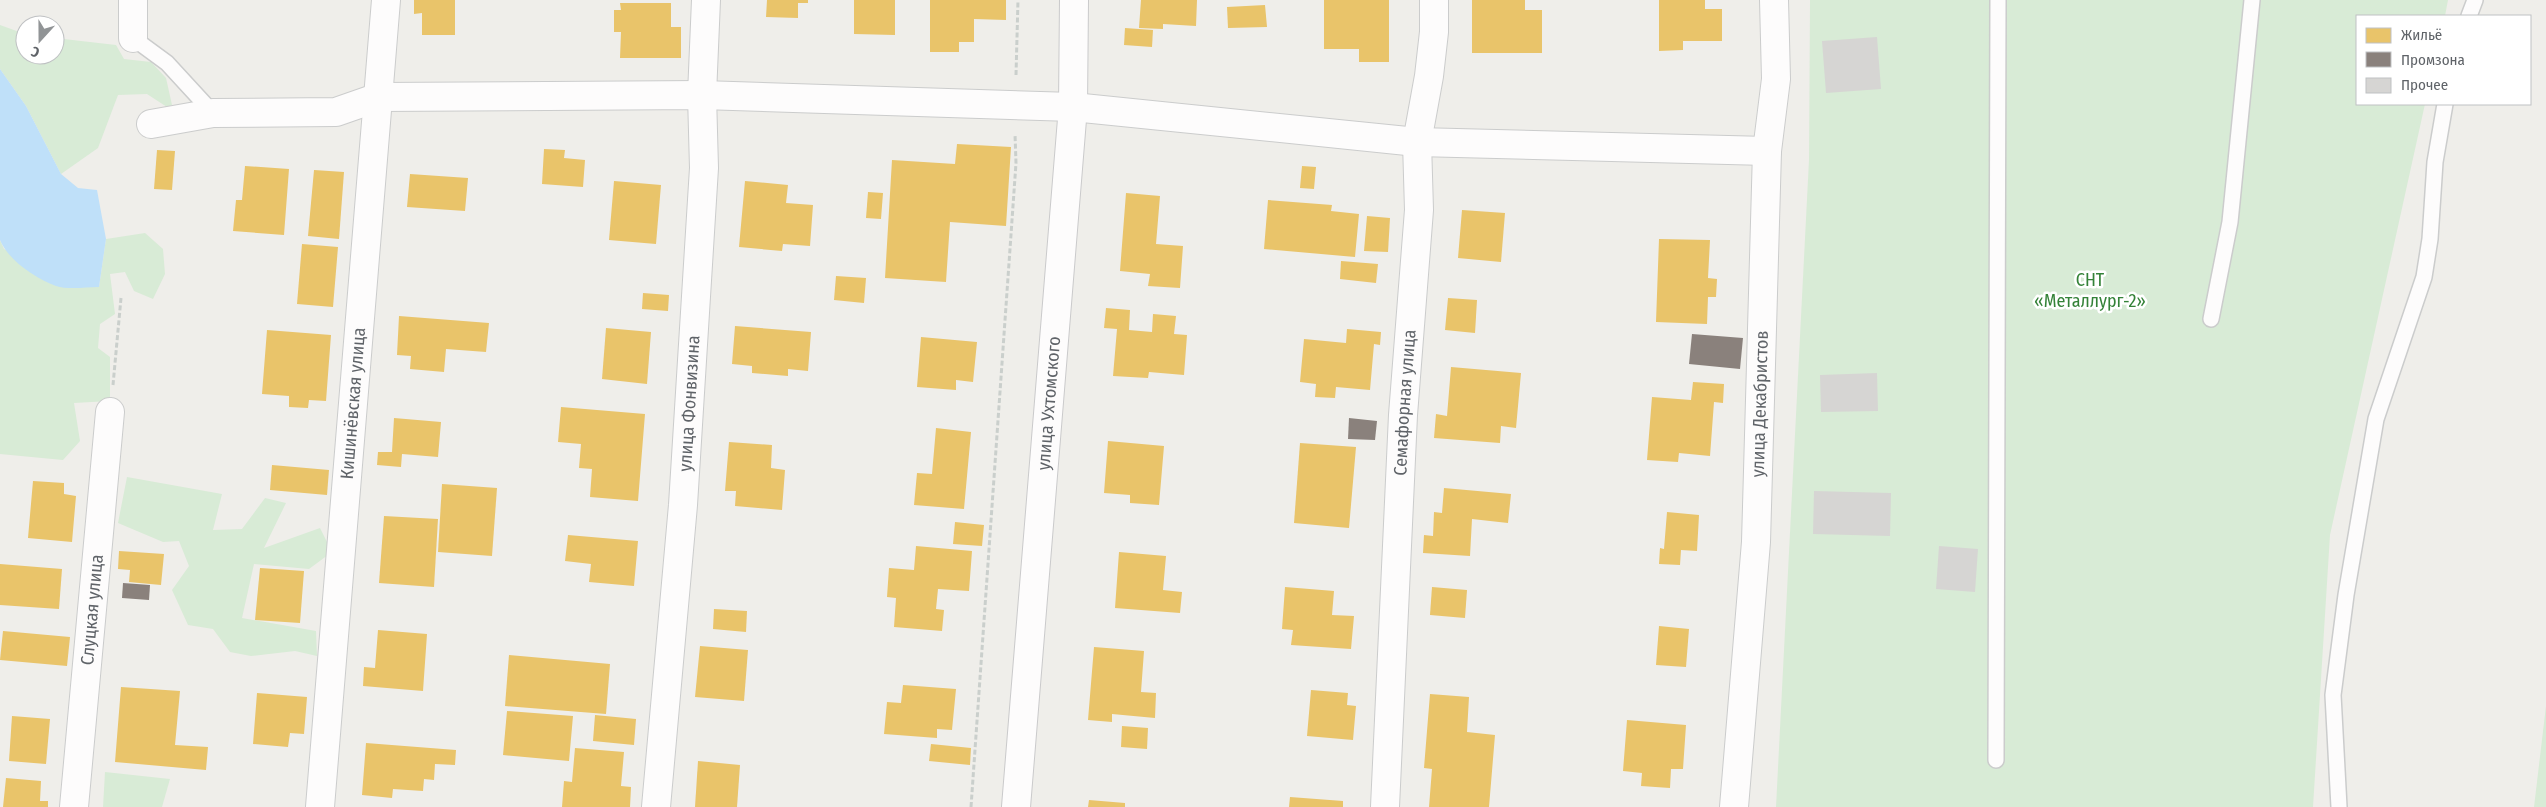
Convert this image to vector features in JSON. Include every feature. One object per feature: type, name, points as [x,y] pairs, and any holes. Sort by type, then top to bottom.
[{"type":"street","points":[[133,0],[133,38]]},
{"type":"street","name":"Кишинёвская улица","points":[[320,807],[386,0]]},
{"type":"street","name":"улица Фонвизина","points":[[656,807],[683,505],[704,168],[702,95],[706,0]]},
{"type":"street","name":"улица Ухтомского","points":[[1016,807],[1073,107],[1074,0]]},
{"type":"street","name":"Семафорная улица","points":[[1385,807],[1403,415],[1419,210],[1417,142],[1429,76],[1434,32],[1434,0]]},
{"type":"street","name":"улица Декабристов","points":[[1734,807],[1756,542],[1767,151],[1776,79],[1774,0]]},
{"type":"street","points":[[151,124],[213,113],[336,112],[379,97],[702,95],[1073,107],[1417,142],[1767,151]]},
{"type":"street","name":"Слуцкая улица","points":[[74,807],[110,412]]},
{"type":"lane","points":[[1996,760],[1998,0]]},
{"type":"lane","points":[[2211,319],[2230,222],[2252,0]]},
{"type":"lane","points":[[2469,15],[2475,0]]},
{"type":"lane","points":[[133,38],[167,63],[213,113]]},
{"type":"lane","points":[[2339,807],[2333,695],[2346,595],[2376,419],[2424,278],[2430,239],[2435,162],[2445,105]]},
{"type":"path","points":[[971,807],[1016,163],[1015,105],[1018,0]]},
{"type":"path","points":[[110,412],[121,298]]},
{"type":"green space","name":"СНТ «Металлург-2»","points":[[1810,0],[2448,0],[2445,15],[2356,15],[2356,105],[2425,105],[2330,535],[2313,807],[1776,807],[1809,160]]},
{"type":"green space","points":[[0,25],[15,30],[15,65],[65,65],[65,39],[116,45],[124,59],[151,62],[166,78],[172,105],[167,107],[147,94],[118,95],[98,148],[61,174],[26,106],[0,69]]},
{"type":"green space","points":[[145,233],[163,249],[165,274],[153,299],[134,291],[125,272],[110,274],[115,314],[100,324],[98,348],[110,357],[110,401],[74,403],[80,441],[63,460],[0,454],[0,240],[4,249],[99,287],[106,239]]},
{"type":"green space","points":[[127,477],[222,494],[213,530],[242,529],[265,498],[286,503],[264,548],[320,528],[332,552],[309,569],[254,564],[242,618],[316,631],[317,656],[295,651],[251,656],[230,652],[213,629],[188,625],[172,590],[189,566],[179,541],[163,542],[118,523]]},
{"type":"green space","points":[[2546,706],[2546,807],[2534,807]]},
{"type":"green space","points":[[105,772],[170,779],[162,807],[103,807]]},
{"type":"water","points":[[0,69],[26,106],[61,174],[78,188],[97,190],[106,239],[99,287],[66,288],[48,283],[16,262],[0,240]]},
{"type":"building: Жильё","points":[[414,0],[455,0],[455,35],[422,35],[422,13],[414,14]]},
{"type":"building: Жильё","points":[[767,0],[808,0],[808,3],[798,3],[798,18],[766,17]]},
{"type":"building: Жильё","points":[[854,0],[895,0],[895,35],[854,34]]},
{"type":"building: Жильё","points":[[930,0],[1006,0],[1006,20],[974,19],[974,42],[959,42],[959,52],[930,52]]},
{"type":"building: Жильё","points":[[1141,0],[1197,0],[1196,26],[1163,24],[1163,29],[1139,28]]},
{"type":"building: Жильё","points":[[1324,0],[1389,0],[1389,62],[1359,62],[1359,49],[1324,49]]},
{"type":"building: Жильё","points":[[1472,0],[1525,0],[1525,10],[1542,10],[1542,53],[1472,53]]},
{"type":"building: Жильё","points":[[1659,0],[1705,0],[1705,9],[1722,9],[1722,41],[1683,41],[1683,50],[1659,51]]},
{"type":"building: Жильё","points":[[620,3],[671,3],[671,27],[681,27],[681,58],[620,58],[621,32],[614,32],[614,10],[621,10]]},
{"type":"building: Жильё","points":[[1265,5],[1267,27],[1228,28],[1227,7]]},
{"type":"building: Жильё","points":[[1125,28],[1153,30],[1152,47],[1124,45]]},
{"type":"building: Жильё","points":[[957,144],[1011,147],[1006,226],[950,222],[946,282],[885,278],[892,160],[955,164]]},
{"type":"building: Жильё","points":[[544,149],[565,150],[564,158],[585,160],[583,187],[542,184]]},
{"type":"building: Жильё","points":[[157,150],[175,151],[172,190],[154,189]]},
{"type":"building: Жильё","points":[[245,166],[289,169],[284,235],[233,231],[236,200],[242,200]]},
{"type":"building: Жильё","points":[[1302,166],[1316,167],[1314,189],[1300,188]]},
{"type":"building: Жильё","points":[[314,170],[344,172],[339,239],[308,236]]},
{"type":"building: Жильё","points":[[410,174],[468,178],[465,211],[407,207]]},
{"type":"building: Жильё","points":[[614,181],[661,185],[656,244],[609,240]]},
{"type":"building: Жильё","points":[[745,181],[788,185],[786,203],[813,205],[810,246],[783,244],[782,251],[739,247]]},
{"type":"building: Жильё","points":[[868,192],[883,193],[881,219],[866,218]]},
{"type":"building: Жильё","points":[[1126,193],[1160,196],[1156,244],[1183,246],[1180,288],[1148,286],[1150,274],[1120,271]]},
{"type":"building: Жильё","points":[[1268,200],[1332,205],[1331,211],[1359,214],[1355,257],[1264,249]]},
{"type":"building: Жильё","points":[[1462,210],[1505,213],[1501,262],[1458,258]]},
{"type":"building: Жильё","points":[[1367,216],[1390,218],[1388,252],[1364,251]]},
{"type":"building: Жильё","points":[[1659,239],[1710,240],[1708,278],[1717,279],[1716,297],[1708,297],[1707,324],[1656,322]]},
{"type":"building: Жильё","points":[[302,244],[338,247],[333,307],[297,304]]},
{"type":"building: Жильё","points":[[1341,261],[1378,264],[1376,283],[1340,279]]},
{"type":"building: Жильё","points":[[836,276],[866,278],[864,303],[834,300]]},
{"type":"building: Жильё","points":[[643,293],[669,295],[668,311],[642,309]]},
{"type":"building: Жильё","points":[[1448,298],[1477,300],[1475,333],[1445,330]]},
{"type":"building: Жильё","points":[[1106,308],[1130,310],[1129,330],[1152,332],[1153,314],[1176,316],[1174,334],[1187,335],[1184,375],[1149,372],[1148,378],[1113,376],[1117,329],[1104,328]]},
{"type":"building: Жильё","points":[[399,316],[489,323],[486,352],[446,349],[444,372],[410,369],[411,356],[397,355]]},
{"type":"building: Жильё","points":[[735,326],[811,332],[808,371],[788,369],[788,376],[752,373],[752,366],[732,364]]},
{"type":"building: Жильё","points":[[606,328],[651,332],[647,384],[602,379]]},
{"type":"building: Жильё","points":[[1347,329],[1381,332],[1380,345],[1374,344],[1370,390],[1336,387],[1335,398],[1315,397],[1316,384],[1300,382],[1304,339],[1346,343]]},
{"type":"building: Жильё","points":[[267,330],[331,335],[326,401],[309,400],[308,408],[289,407],[289,396],[262,394]]},
{"type":"building: Жильё","points":[[921,337],[977,342],[973,382],[956,380],[956,390],[917,387]]},
{"type":"building: Жильё","points":[[1451,367],[1521,373],[1516,428],[1501,426],[1500,443],[1434,438],[1436,414],[1447,416]]},
{"type":"building: Жильё","points":[[1693,382],[1724,384],[1723,403],[1714,402],[1710,456],[1679,453],[1678,462],[1647,460],[1652,397],[1691,400]]},
{"type":"building: Жильё","points":[[561,407],[645,414],[638,501],[590,497],[592,469],[579,468],[581,444],[558,442]]},
{"type":"building: Жильё","points":[[394,418],[441,422],[438,457],[402,454],[401,467],[377,465],[378,452],[392,452]]},
{"type":"building: Жильё","points":[[936,428],[971,432],[964,509],[914,505],[917,473],[932,474]]},
{"type":"building: Жильё","points":[[1108,441],[1164,446],[1159,505],[1130,503],[1130,495],[1104,493]]},
{"type":"building: Жильё","points":[[729,442],[772,445],[771,468],[785,470],[782,510],[735,506],[736,491],[725,491]]},
{"type":"building: Жильё","points":[[1300,443],[1356,447],[1349,528],[1294,523]]},
{"type":"building: Жильё","points":[[272,465],[329,470],[327,495],[270,490]]},
{"type":"building: Жильё","points":[[33,481],[64,483],[64,494],[76,496],[72,542],[28,538]]},
{"type":"building: Жильё","points":[[442,484],[497,488],[492,556],[438,552]]},
{"type":"building: Жильё","points":[[1444,488],[1511,494],[1508,523],[1472,519],[1470,556],[1423,553],[1424,535],[1433,536],[1434,512],[1442,513]]},
{"type":"building: Жильё","points":[[1667,512],[1699,515],[1697,551],[1681,550],[1680,565],[1659,564],[1660,548],[1664,549]]},
{"type":"building: Жильё","points":[[384,516],[438,519],[434,587],[379,583]]},
{"type":"building: Жильё","points":[[955,522],[984,525],[982,546],[953,544]]},
{"type":"building: Жильё","points":[[568,535],[638,541],[634,586],[589,582],[591,564],[565,561]]},
{"type":"building: Жильё","points":[[916,546],[972,551],[969,591],[938,589],[936,609],[944,610],[942,631],[894,627],[896,598],[887,597],[889,568],[914,570]]},
{"type":"building: Жильё","points":[[119,551],[164,554],[161,585],[129,582],[130,570],[118,569]]},
{"type":"building: Жильё","points":[[1119,552],[1166,556],[1163,590],[1182,592],[1180,613],[1115,608]]},
{"type":"building: Жильё","points":[[0,564],[62,569],[59,609],[0,605]]},
{"type":"building: Жильё","points":[[260,568],[304,571],[300,623],[255,620]]},
{"type":"building: Жильё","points":[[1285,587],[1334,591],[1332,615],[1354,616],[1351,649],[1291,645],[1293,630],[1282,629]]},
{"type":"building: Жильё","points":[[1432,587],[1467,590],[1465,618],[1430,615]]},
{"type":"building: Жильё","points":[[714,609],[747,611],[746,632],[713,629]]},
{"type":"building: Жильё","points":[[1659,626],[1689,629],[1686,667],[1656,665]]},
{"type":"building: Жильё","points":[[378,630],[427,634],[423,691],[363,686],[364,667],[375,668]]},
{"type":"building: Жильё","points":[[3,631],[70,637],[67,666],[0,660]]},
{"type":"building: Жильё","points":[[700,646],[748,650],[744,701],[695,697]]},
{"type":"building: Жильё","points":[[1094,647],[1144,651],[1141,692],[1156,693],[1155,718],[1112,714],[1112,722],[1088,720]]},
{"type":"building: Жильё","points":[[509,655],[610,664],[606,714],[505,706]]},
{"type":"building: Жильё","points":[[903,685],[956,689],[952,730],[937,729],[937,738],[884,734],[887,702],[901,703]]},
{"type":"building: Жильё","points":[[121,687],[180,691],[175,745],[208,747],[206,770],[115,762]]},
{"type":"building: Жильё","points":[[1311,690],[1348,693],[1347,705],[1356,706],[1353,740],[1307,736]]},
{"type":"building: Жильё","points":[[257,693],[307,697],[304,734],[290,733],[288,747],[253,744]]},
{"type":"building: Жильё","points":[[1430,694],[1469,697],[1467,732],[1495,735],[1489,807],[1429,807],[1432,769],[1424,768]]},
{"type":"building: Жильё","points":[[507,711],[573,716],[569,761],[503,755]]},
{"type":"building: Жильё","points":[[595,715],[636,719],[634,745],[593,741]]},
{"type":"building: Жильё","points":[[12,716],[50,719],[46,764],[9,761]]},
{"type":"building: Жильё","points":[[1627,720],[1686,725],[1683,769],[1671,769],[1670,788],[1641,786],[1642,773],[1623,771]]},
{"type":"building: Жильё","points":[[1122,726],[1148,728],[1147,749],[1121,747]]},
{"type":"building: Жильё","points":[[366,743],[456,750],[455,765],[435,764],[434,780],[424,779],[423,791],[393,789],[392,798],[362,795]]},
{"type":"building: Жильё","points":[[931,744],[971,748],[970,765],[929,761]]},
{"type":"building: Жильё","points":[[575,748],[624,752],[621,786],[631,787],[630,807],[562,807],[564,781],[572,782]]},
{"type":"building: Жильё","points":[[698,761],[740,765],[737,807],[695,807]]},
{"type":"building: Жильё","points":[[6,778],[41,781],[40,801],[48,801],[48,807],[3,807]]},
{"type":"building: Жильё","points":[[1290,797],[1343,801],[1343,807],[1289,807]]},
{"type":"building: Жильё","points":[[1089,800],[1125,803],[1125,807],[1088,807]]},
{"type":"building: Промзона","points":[[1692,334],[1743,338],[1740,369],[1689,364]]},
{"type":"building: Промзона","points":[[1349,418],[1377,421],[1375,440],[1348,439]]},
{"type":"building: Промзона","points":[[123,583],[150,585],[149,600],[122,598]]},
{"type":"building: Прочее","points":[[1877,37],[1881,89],[1826,93],[1822,41]]},
{"type":"building: Прочее","points":[[1877,373],[1878,411],[1821,412],[1820,375]]},
{"type":"building: Прочее","points":[[1814,491],[1891,493],[1890,536],[1813,534]]},
{"type":"building: Прочее","points":[[1939,546],[1978,549],[1975,592],[1936,589]]}]
